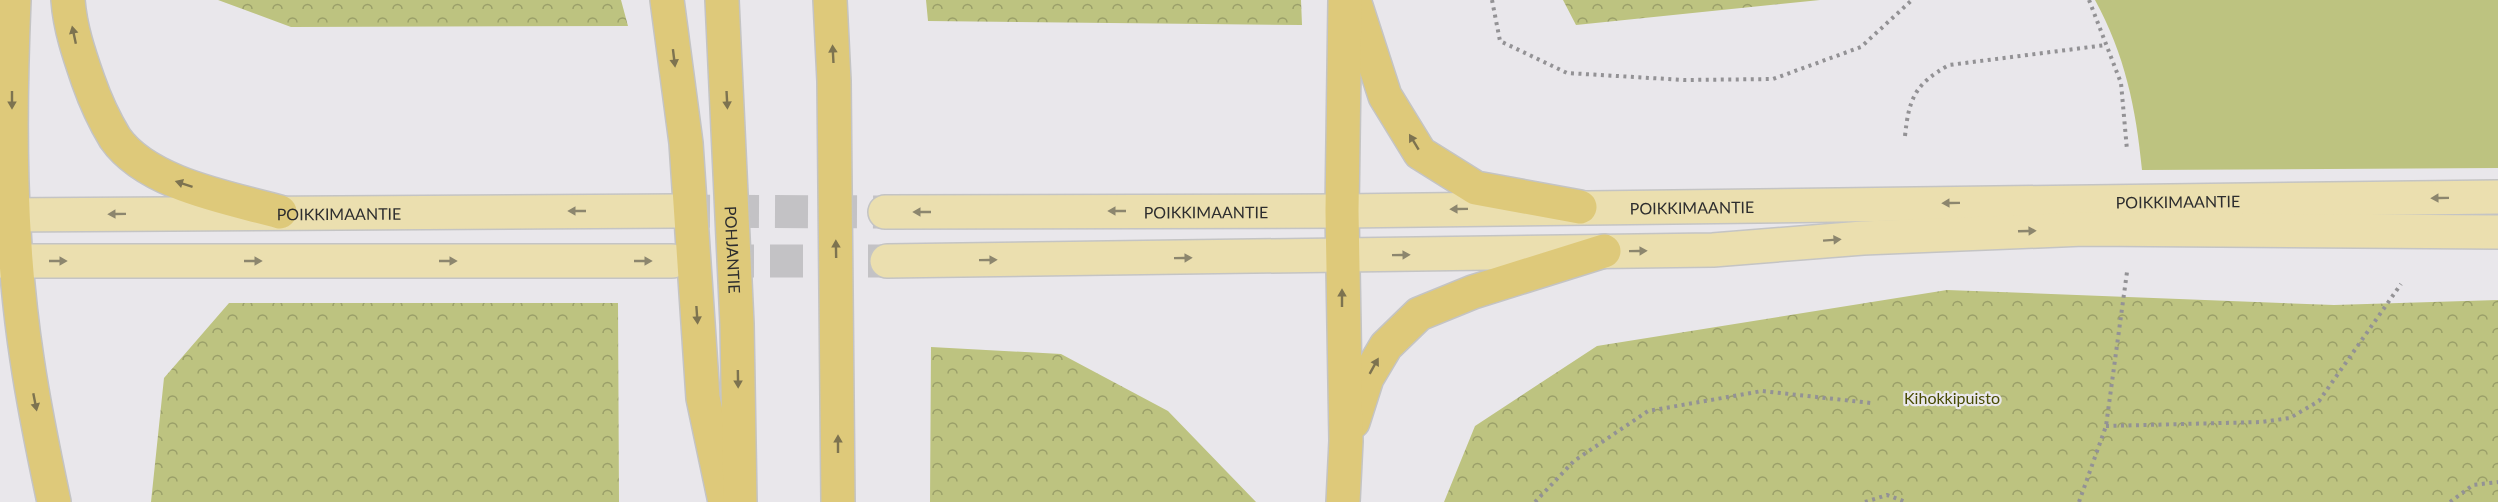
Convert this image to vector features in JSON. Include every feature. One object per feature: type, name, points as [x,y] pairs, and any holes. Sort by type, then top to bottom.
[{"type":"highway","points":[[14,0],[6,59],[9,261],[54,502]]},
{"type":"highway","points":[[68,0],[76,47],[102,114],[117,140],[142,164],[175,181],[280,212]]},
{"type":"highway","points":[[667,0],[686,143],[703,398],[726,502]]},
{"type":"highway","name":"POHJANTIE","points":[[722,0],[737,324],[740,502]]},
{"type":"highway","points":[[830,0],[834,81],[838,502]]},
{"type":"highway","points":[[1343,502],[1346,441],[1342,256],[1345,0]]},
{"type":"highway","points":[[1354,0],[1386,96],[1420,153],[1476,189],[1580,207]]},
{"type":"highway","points":[[1346,441],[1367,378],[1386,346],[1419,314],[1473,292],[1604,251]]},
{"type":"highway","points":[[0,333],[27,358]]},
{"type":"main road","name":"POIKKIMAANTIE","points":[[885,212],[1342,210],[2498,197]]},
{"type":"main road","name":"POIKKIMAANTIE","points":[[7,215],[677,211]]},
{"type":"main road","name":"POIKKIMAANTIE","points":[[887,261],[1713,250],[1863,238],[2084,229],[2498,232]]},
{"type":"main road","points":[[9,261],[672,261]]},
{"type":"path","points":[[1492,0],[1500,41],[1567,73],[1684,80],[1773,79],[1861,47],[1912,0]]},
{"type":"path","points":[[2089,0],[2121,83],[2127,150]]},
{"type":"path","points":[[1905,136],[1908,109],[1914,93],[1926,77],[1949,64],[2106,45]]},
{"type":"path","points":[[2079,502],[2106,426],[2127,272]]},
{"type":"path","points":[[2106,426],[2261,422],[2290,418],[2319,401],[2402,284]]},
{"type":"path","points":[[1535,502],[1574,461],[1648,411],[1762,391],[1872,403]]},
{"type":"path","points":[[2450,502],[2473,485],[2498,482]]},
{"type":"path","points":[[1865,502],[1887,495],[1906,502]]},
{"type":"green space","points":[[218,0],[621,0],[628,26],[291,27]]},
{"type":"green space","points":[[926,0],[1301,0],[1302,25],[928,21]]},
{"type":"green space","points":[[1563,0],[1820,0],[1576,25]]},
{"type":"green space","points":[[2095,0],[2498,0],[2498,168],[2142,170],[2128,82],[2114,41]]},
{"type":"green space","name":"Kihokkipuisto","points":[[1947,290],[2334,305],[2498,300],[2498,502],[1444,502],[1475,426],[1597,346]]},
{"type":"green space","points":[[229,303],[618,303],[619,502],[151,502],[164,378]]},
{"type":"green space","points":[[931,347],[1061,354],[1168,411],[1256,502],[930,502]]},
{"type":"tunnel","points":[[677,211],[885,212]]},
{"type":"tunnel","points":[[672,261],[887,261]]}]
